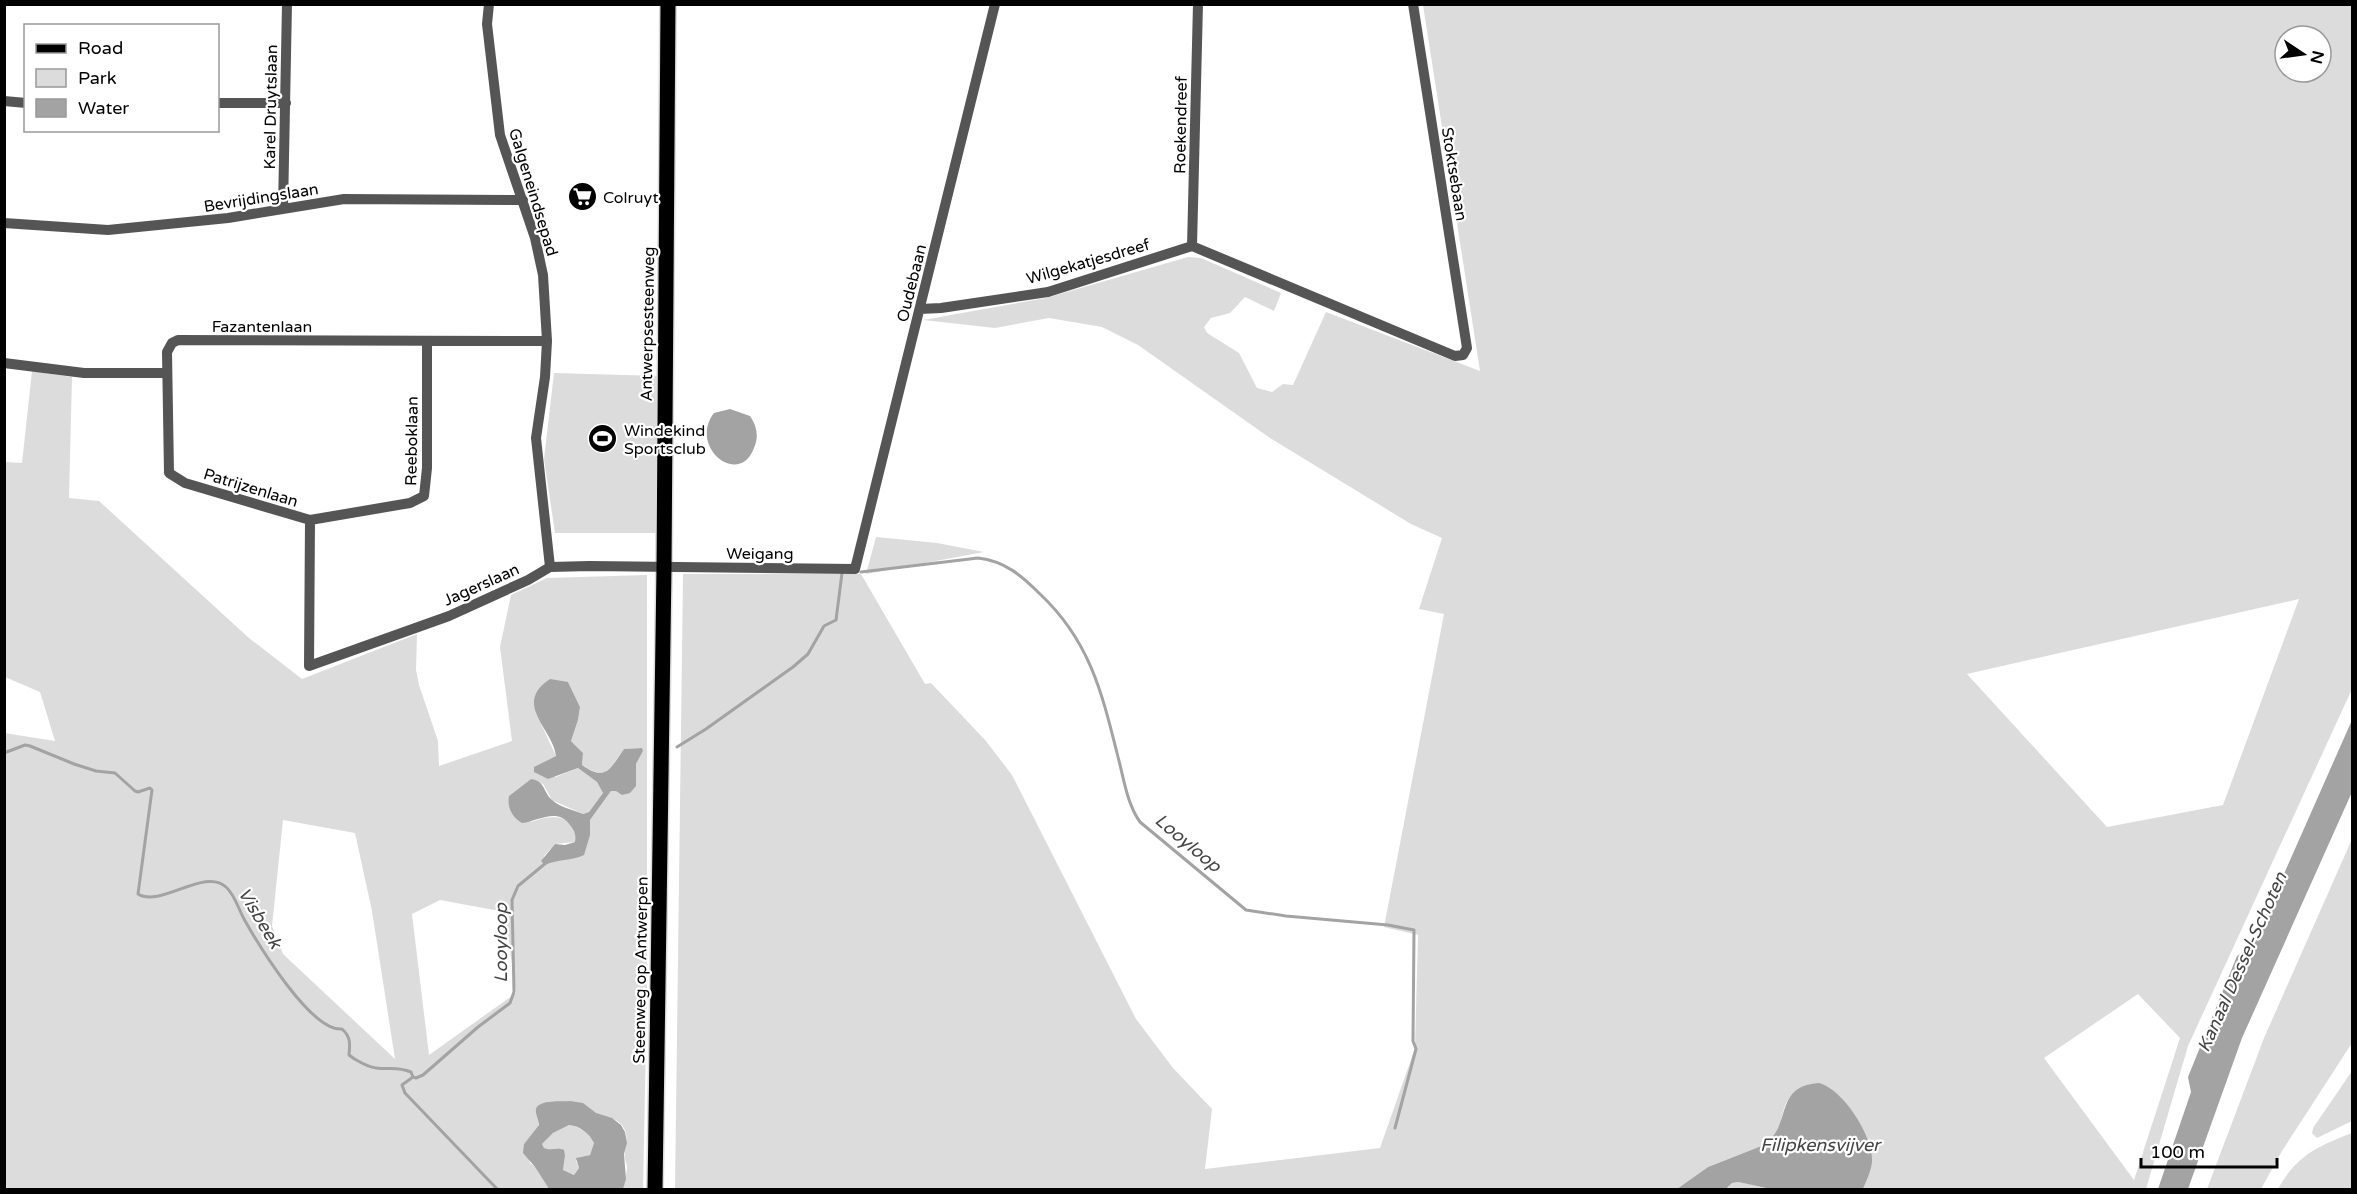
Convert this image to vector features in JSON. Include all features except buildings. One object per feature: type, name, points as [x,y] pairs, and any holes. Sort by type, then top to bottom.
[{"type":"main road","name":"Antwerpsesteenweg","points":[[661,751],[668,4]]},
{"type":"main road","name":"Steenweg op Antwerpen","points":[[655,1190],[661,751]]},
{"type":"street","name":"Karel Druytslaan","points":[[284,209],[286,4]]},
{"type":"street","name":"Galgeneindsepad","points":[[489,4],[487,24],[498,122],[538,248],[543,275],[547,341],[545,377],[536,438],[550,567]]},
{"type":"street","name":"Oudebaan","points":[[855,569],[995,4]]},
{"type":"street","name":"Roekendreef","points":[[1192,246],[1198,4]]},
{"type":"street","name":"Stoktsebaan","points":[[1192,246],[1455,356],[1463,355],[1467,348],[1413,4]]},
{"type":"street","points":[[4,101],[24,103]]},
{"type":"street","points":[[219,103],[286,103]]},
{"type":"street","name":"Bevrijdingslaan","points":[[4,223],[108,230],[228,218],[344,199],[523,200]]},
{"type":"street","name":"Wilgekatjesdreef","points":[[920,309],[1048,292],[1192,246]]},
{"type":"street","name":"Fazantenlaan","points":[[167,373],[168,352],[172,343],[178,340],[547,341]]},
{"type":"street","name":"Reeboklaan","points":[[310,520],[410,503],[424,496],[427,474],[427,341]]},
{"type":"street","points":[[4,363],[84,374],[167,373]]},
{"type":"street","name":"Patrijzenlaan","points":[[167,373],[169,473],[185,483],[310,520],[309,666],[315,664]]},
{"type":"street","points":[[550,567],[664,568]]},
{"type":"street","name":"Jagerslaan","points":[[315,664],[449,616],[528,580],[550,567]]},
{"type":"street","name":"Weigang","points":[[664,568],[855,569]]},
{"type":"green space","points":[[1423,5],[2352,5],[2352,689],[2188,1046],[2146,1189],[1863,1189],[1872,1162],[1858,1121],[1843,1103],[1813,1084],[1799,1089],[1791,1096],[1786,1103],[1778,1128],[1773,1137],[1764,1145],[1708,1167],[1677,1189],[675,1190],[683,574],[861,574],[925,684],[931,683],[986,741],[1012,775],[1136,1019],[1173,1068],[1212,1109],[1205,1169],[1380,1148],[1415,1048],[1418,935],[1384,927],[1444,614],[1419,609],[1442,538],[1411,524],[1270,438],[1138,345],[1102,327],[1049,318],[995,328],[923,320],[1046,298],[1188,257],[1201,258],[1281,293],[1274,311],[1245,297],[1230,313],[1211,318],[1204,327],[1207,333],[1239,353],[1257,388],[1272,392],[1283,384],[1293,385],[1326,312],[1480,371]],"holes":[[[2299,599],[2223,805],[2107,827],[1967,674]],[[2138,994],[2180,1038],[2134,1180],[2044,1058]]]},
{"type":"green space","points":[[32,371],[72,377],[69,498],[99,501],[249,638],[302,679],[417,634],[416,670],[438,741],[439,766],[512,741],[500,647],[511,595],[547,578],[647,575],[647,994],[643,1189],[623,1189],[627,1166],[626,1135],[622,1125],[613,1119],[571,1103],[559,1102],[543,1103],[538,1127],[524,1144],[530,1163],[549,1189],[5,1189],[4,733],[55,741],[40,692],[5,677],[5,462],[22,463]],"holes":[[[568,682],[580,707],[571,741],[583,753],[582,765],[602,773],[611,768],[624,749],[642,748],[643,751],[636,764],[636,786],[611,791],[590,820],[590,835],[568,859],[557,859],[545,865],[544,856],[555,844],[575,842],[573,826],[568,821],[555,817],[531,822],[509,796],[531,779],[543,784],[552,800],[583,814],[589,812],[603,793],[597,782],[578,768],[556,777],[535,767],[556,756],[536,713]],[[283,820],[355,833],[372,911],[395,1059],[283,954],[272,926]],[[440,900],[505,912],[516,993],[429,1055],[412,914]]]},
{"type":"green space","name":"Windekind Sportsclub","points":[[554,373],[659,376],[658,533],[555,533],[544,459]]},
{"type":"green space","points":[[876,537],[937,543],[984,552],[866,574]]},
{"type":"green space","points":[[2352,839],[2352,1043],[2282,1151],[2261,1189],[2207,1189],[2264,1038]]},
{"type":"green space","points":[[2352,1071],[2352,1121],[2317,1138],[2312,1133],[2313,1128]]},
{"type":"green space","points":[[569,1125],[584,1131],[594,1143],[590,1155],[580,1157],[576,1161],[579,1168],[574,1175],[563,1170],[565,1156],[557,1149],[544,1148],[542,1144],[553,1133]]},
{"type":"green space","points":[[2352,1133],[2352,1189],[2278,1189],[2292,1168],[2309,1153]]},
{"type":"green space","points":[[1738,1182],[1771,1189],[1726,1190],[1732,1183]]},
{"type":"water","points":[[730,409],[750,416],[756,432],[754,448],[747,459],[738,464],[728,463],[719,458],[711,450],[707,438],[708,426],[714,413]]},
{"type":"water","points":[[550,679],[568,682],[580,707],[571,741],[583,753],[582,765],[602,773],[611,767],[624,749],[642,748],[643,751],[636,764],[636,786],[630,793],[622,795],[611,791],[590,820],[590,835],[584,855],[545,865],[541,861],[555,844],[565,845],[575,842],[573,829],[565,820],[554,816],[522,823],[511,812],[509,796],[531,779],[536,780],[554,802],[583,814],[589,812],[603,793],[597,782],[578,768],[548,779],[534,772],[534,767],[556,756],[534,707],[534,698],[539,688]]},
{"type":"water","name":"Kanaal Dessel-Schoten","points":[[2352,720],[2352,792],[2242,1038],[2188,1189],[2158,1189],[2191,1092],[2188,1077],[2237,956],[2253,944]]},
{"type":"water","name":"Filipkensvijver","points":[[1819,1083],[1838,1094],[1847,1104],[1868,1140],[1872,1162],[1863,1189],[1771,1189],[1738,1182],[1732,1183],[1726,1189],[1677,1189],[1708,1167],[1764,1145],[1773,1137],[1789,1099],[1795,1091]]},
{"type":"water","points":[[546,1102],[583,1103],[596,1113],[612,1118],[621,1125],[627,1143],[624,1154],[626,1179],[623,1189],[549,1189],[523,1153],[524,1144],[539,1125],[536,1111],[538,1106]],"holes":[[[569,1125],[584,1131],[594,1143],[590,1155],[576,1158],[579,1168],[574,1175],[563,1170],[564,1150],[547,1149],[542,1144],[553,1133]]]},
{"type":"waterway","name":"Looyloop","points":[[861,572],[978,558],[997,562],[1020,575],[1057,612],[1071,630],[1092,669],[1106,711],[1129,799],[1140,822],[1246,910],[1388,925],[1414,930],[1413,1041],[1416,1049],[1395,1128]]},
{"type":"waterway","name":"Looyloop","points":[[677,747],[706,729],[808,654],[824,626],[836,620],[842,573]]},
{"type":"waterway","name":"Visbeek","points":[[4,753],[25,745],[30,746],[96,771],[115,773],[135,791],[150,788],[152,790],[138,894],[148,897],[158,896],[207,882],[217,882],[226,887],[273,966],[301,1002],[329,1026],[345,1032],[349,1041],[349,1055],[355,1059],[373,1067],[411,1072],[413,1077],[402,1085],[405,1093],[498,1190]]},
{"type":"waterway","name":"Looyloop","points":[[413,1077],[423,1075],[478,1027],[510,1003],[514,992],[512,900],[518,886],[547,862]]},
{"type":"place","name":"Colruyt","points":[[582,197]]},
{"type":"place","name":"Windekind Sportsclub","points":[[603,439]]}]
